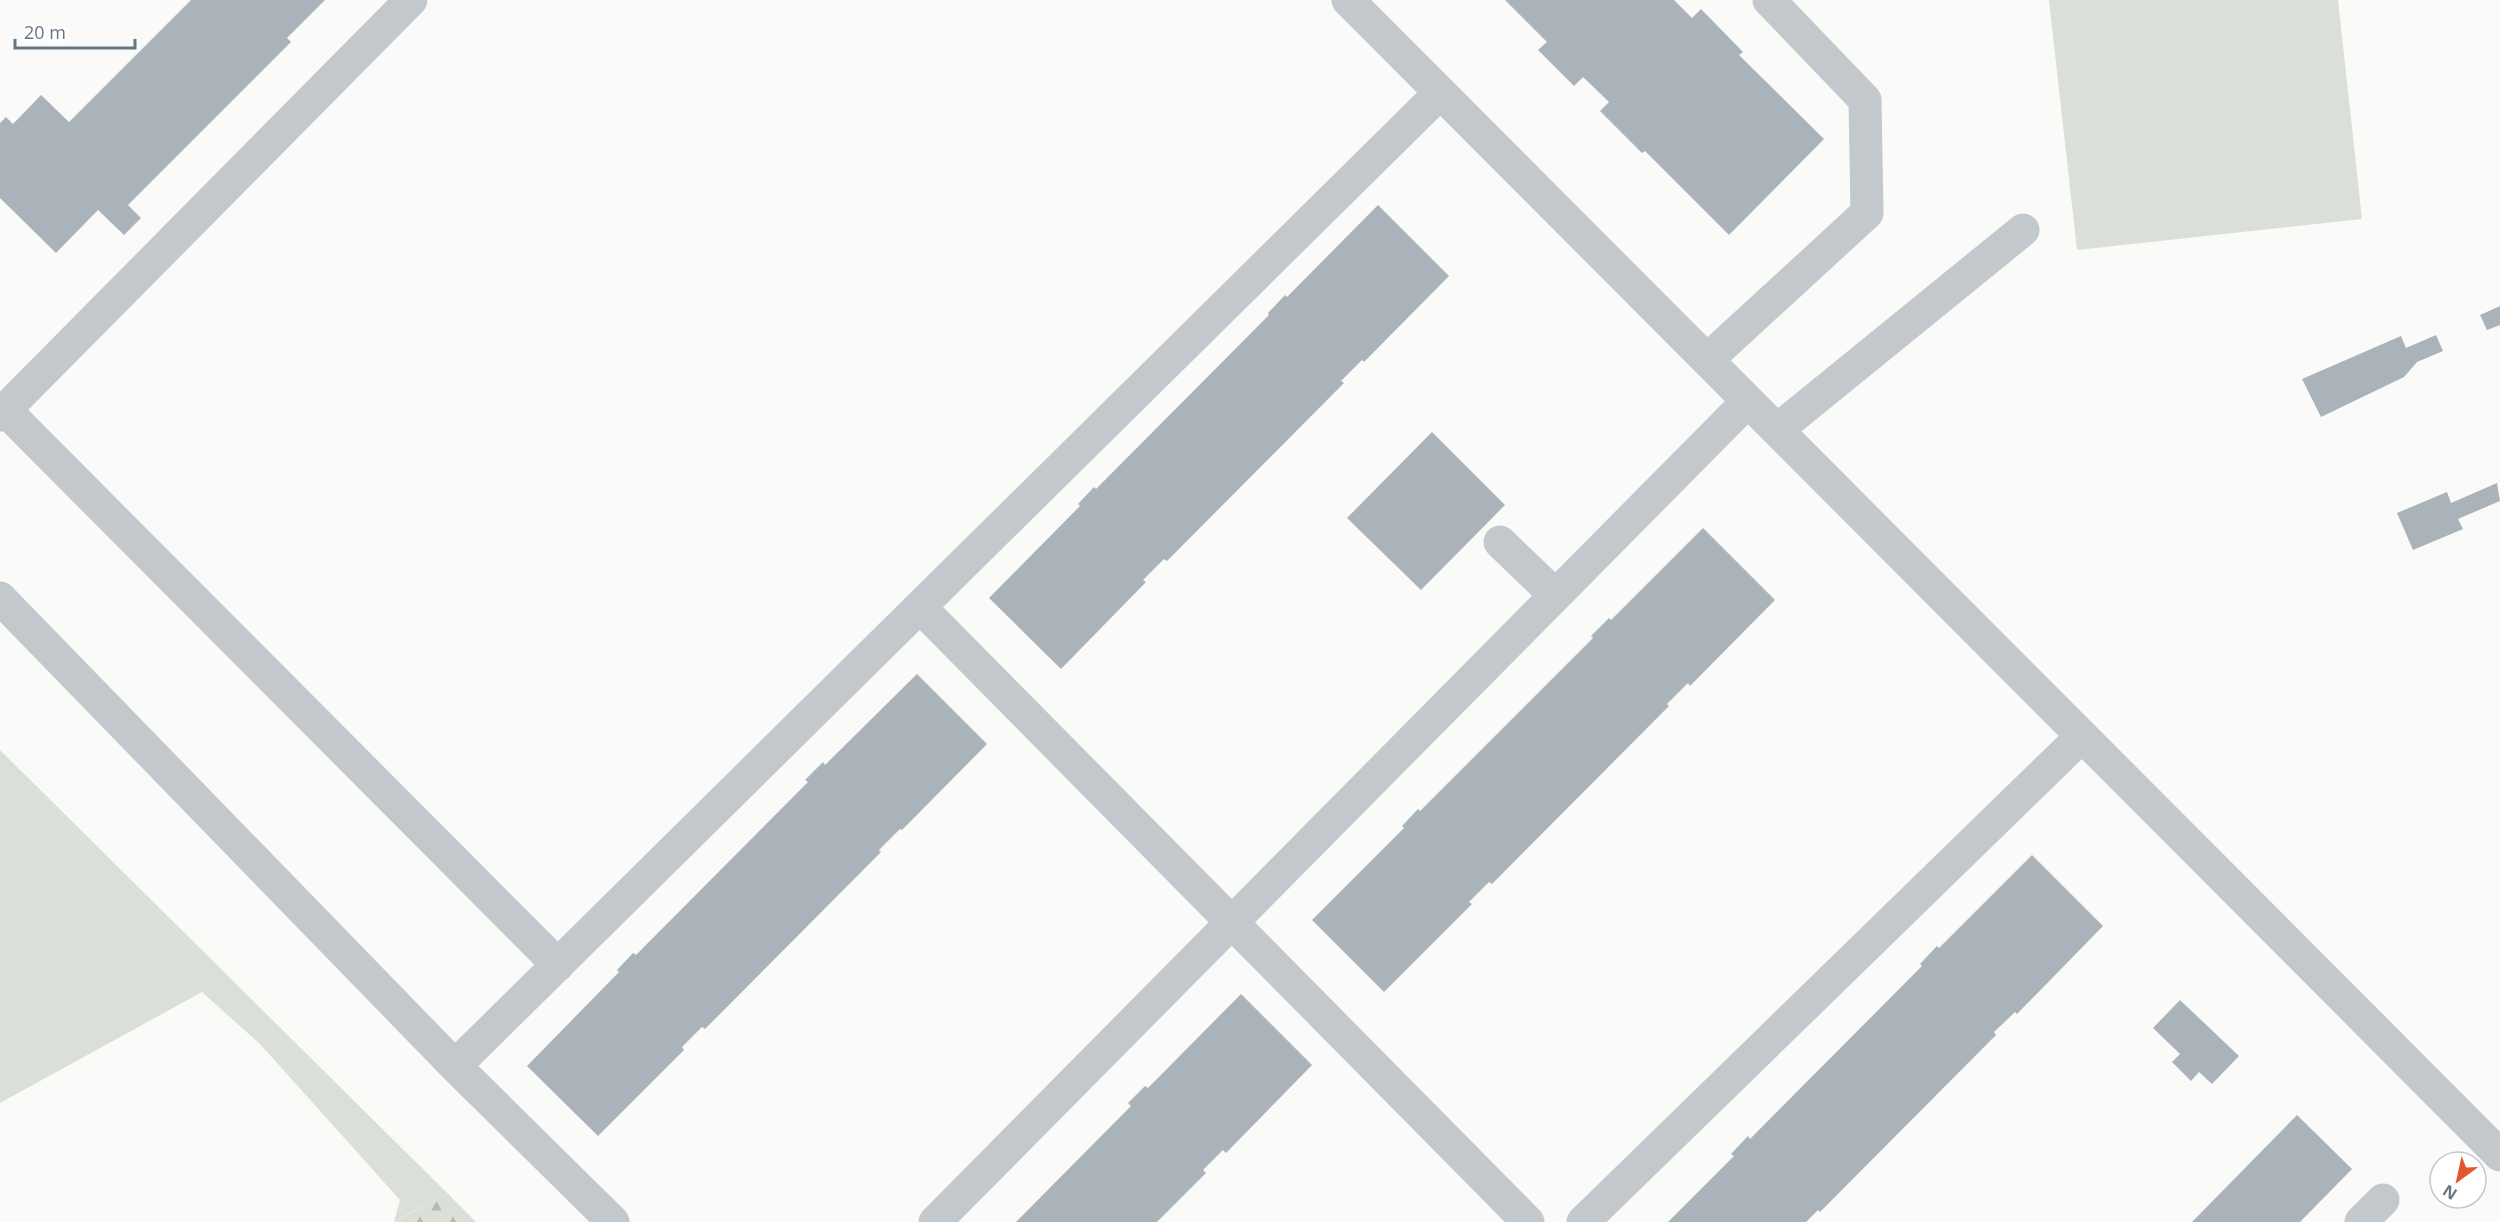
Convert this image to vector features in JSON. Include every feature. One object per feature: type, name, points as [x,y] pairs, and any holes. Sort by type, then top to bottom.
[{"type":"lane","points":[[411,0],[3,413],[558,965]]},
{"type":"lane","points":[[1348,0],[2500,1155]]},
{"type":"lane","points":[[1707,360],[1867,213],[1864,100],[1769,0]]},
{"type":"lane","points":[[455,1066],[1440,93]]},
{"type":"lane","points":[[1776,430],[2023,230]]},
{"type":"lane","points":[[935,1222],[1230,921],[1748,401]]},
{"type":"lane","points":[[1500,542],[1555,594]]},
{"type":"lane","points":[[0,598],[455,1066],[613,1222]]},
{"type":"lane","points":[[920,607],[1528,1222]]},
{"type":"lane","points":[[1583,1222],[2082,736]]},
{"type":"green space","points":[[2049,0],[2338,0],[2362,219],[2077,250]]},
{"type":"green space","points":[[0,750],[447,1193],[394,1222],[400,1200],[260,1044],[202,992],[0,1103]]},
{"type":"green space","points":[[447,1193],[476,1222],[395,1222]]},
{"type":"building","points":[[191,0],[325,0],[287,38],[291,42],[128,205],[141,218],[124,235],[98,210],[56,253],[0,198],[0,123],[6,117],[13,124],[41,95],[69,122]]},
{"type":"building","points":[[1505,0],[1674,0],[1692,18],[1701,9],[1743,52],[1739,55],[1824,139],[1729,235],[1645,151],[1642,153],[1600,111],[1609,102],[1583,77],[1574,86],[1538,50],[1547,42]]},
{"type":"building","points":[[1378,205],[1449,276],[1364,362],[1362,360],[1341,381],[1344,383],[1167,561],[1164,559],[1143,580],[1146,582],[1061,669],[989,598],[1080,506],[1078,504],[1094,487],[1096,489],[1269,315],[1268,313],[1285,295],[1287,297]]},
{"type":"building","points":[[2500,306],[2500,325],[2487,330],[2480,315]]},
{"type":"building","points":[[2436,335],[2443,351],[2417,362],[2404,377],[2321,417],[2302,379],[2401,336],[2406,348]]},
{"type":"building","points":[[1432,432],[1505,505],[1421,590],[1347,518]]},
{"type":"building","points":[[2497,483],[2500,501],[2458,519],[2463,529],[2413,550],[2397,513],[2447,492],[2451,503]]},
{"type":"building","points":[[1703,528],[1775,600],[1690,686],[1688,683],[1667,704],[1669,706],[1492,884],[1489,882],[1469,902],[1472,904],[1384,992],[1312,920],[1404,828],[1402,826],[1418,809],[1420,811],[1593,638],[1591,636],[1609,618],[1611,620]]},
{"type":"building","points":[[917,674],[987,744],[902,830],[900,829],[879,850],[881,852],[705,1029],[702,1027],[682,1047],[684,1050],[598,1136],[527,1066],[619,972],[617,970],[633,953],[636,955],[808,782],[805,780],[823,762],[825,765]]},
{"type":"building","points":[[2032,855],[2103,926],[2017,1014],[2015,1012],[1994,1032],[1996,1035],[1820,1212],[1818,1210],[1806,1222],[1668,1222],[1734,1156],[1731,1154],[1748,1136],[1750,1139],[1922,966],[1920,964],[1937,946],[1939,948]]},
{"type":"building","points":[[1241,994],[1312,1065],[1226,1153],[1223,1150],[1203,1170],[1206,1173],[1157,1222],[1016,1222],[1131,1106],[1128,1103],[1145,1086],[1148,1088]]},
{"type":"building","points":[[2180,1000],[2239,1056],[2212,1084],[2199,1072],[2191,1081],[2172,1062],[2180,1054],[2153,1028]]},
{"type":"building","points":[[2297,1115],[2352,1169],[2300,1222],[2192,1222]]}]
